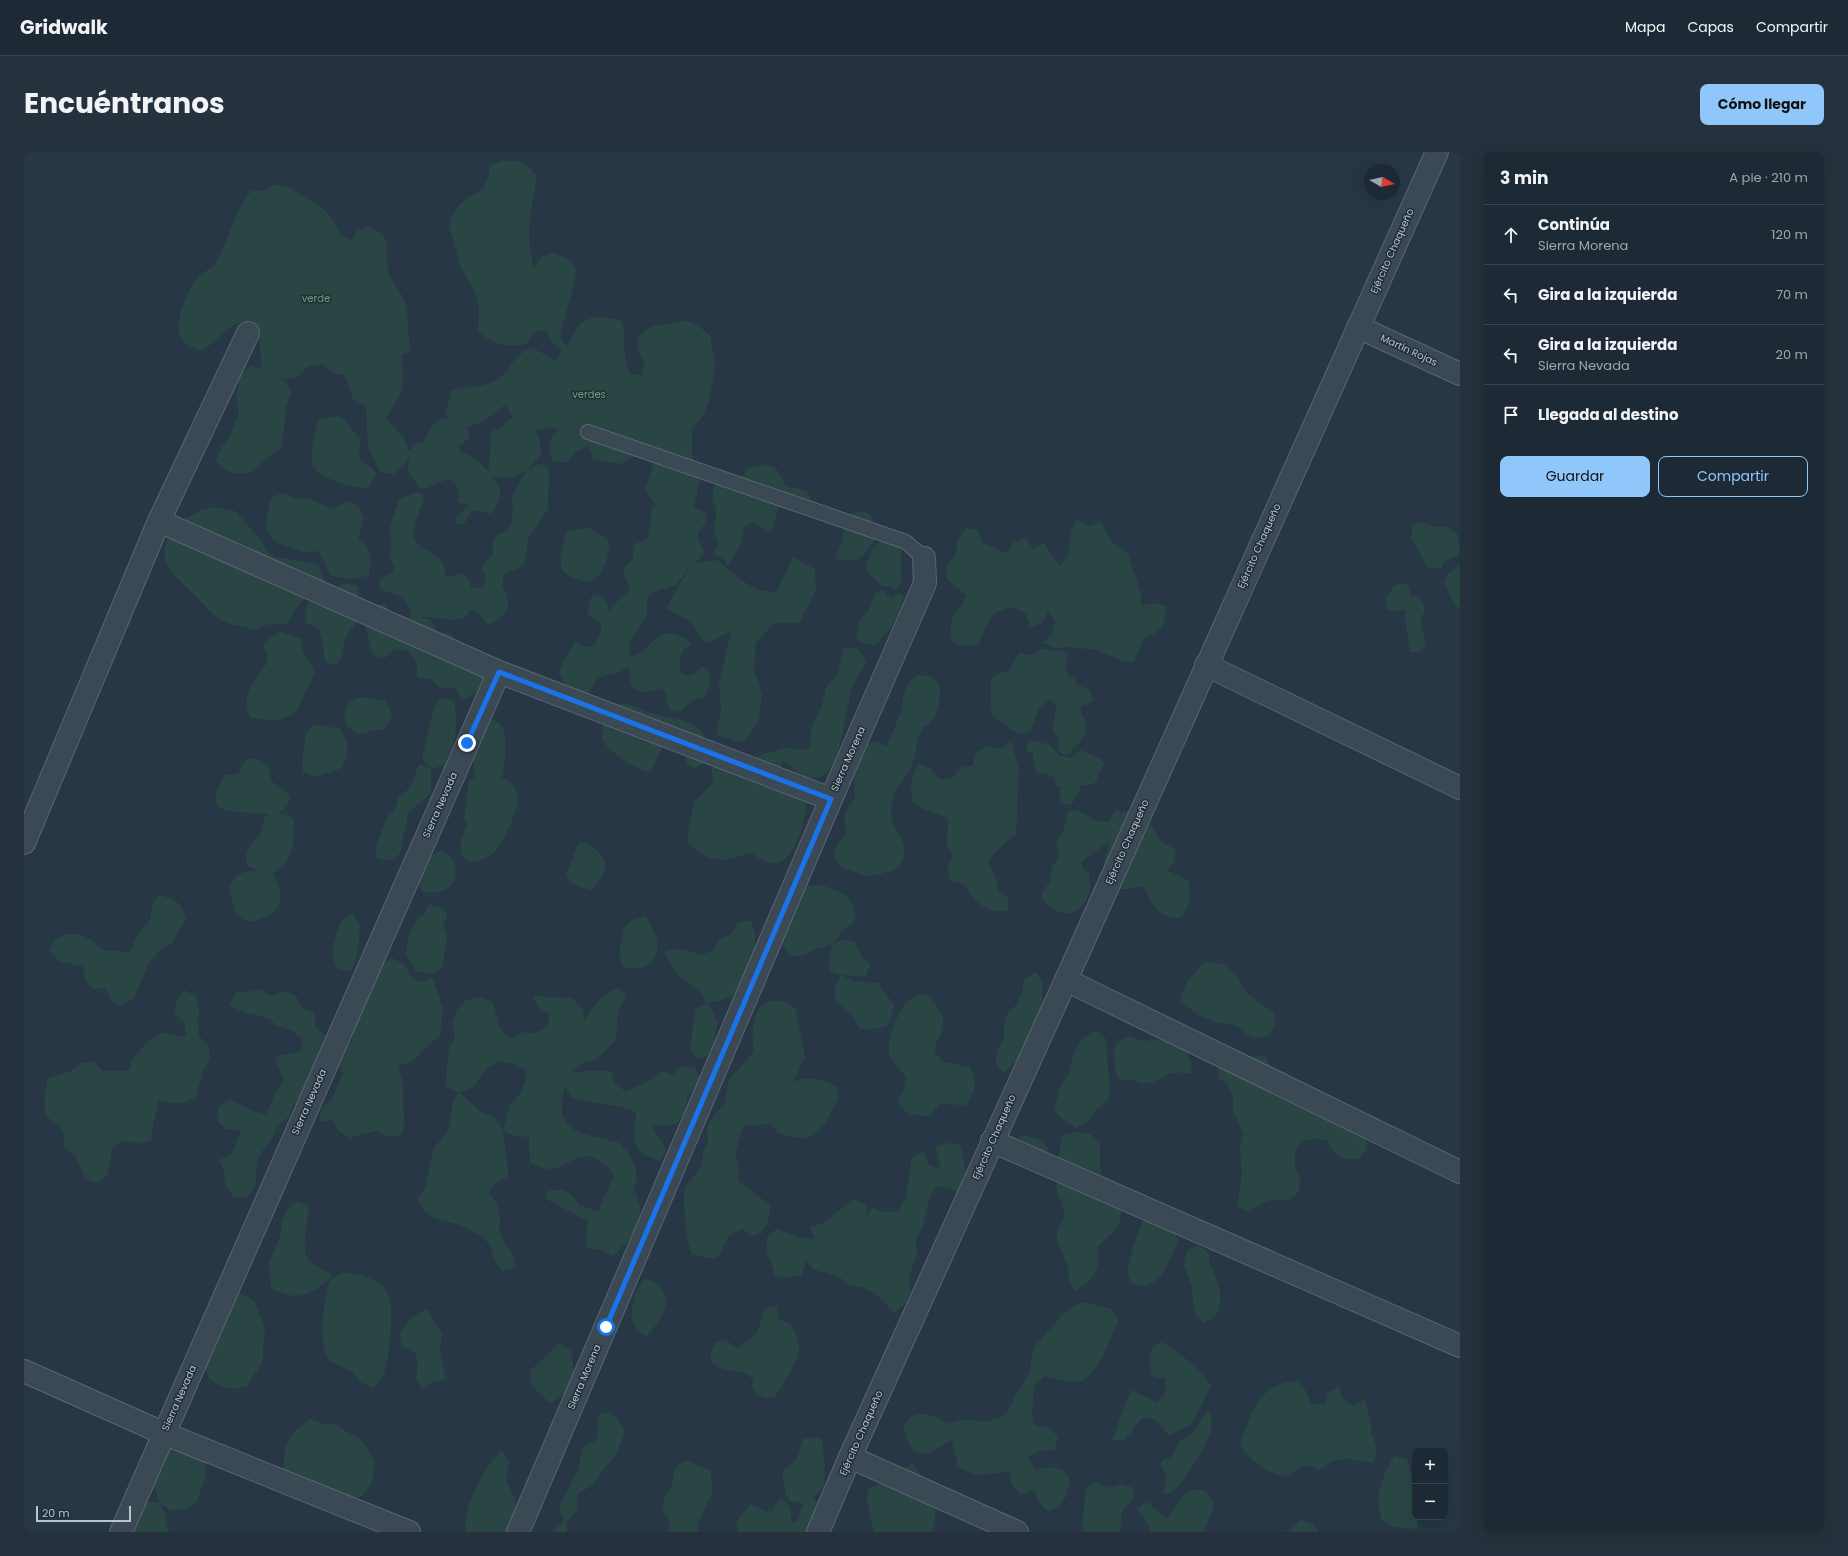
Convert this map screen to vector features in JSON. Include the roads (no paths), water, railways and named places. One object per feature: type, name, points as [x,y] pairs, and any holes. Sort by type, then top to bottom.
[{"type":"street","name":"Ejército Chaqueño","points":[[818,1532],[992,1141],[1066,980],[1437,152]]},
{"type":"street","name":"Martín Rojas","points":[[1358,327],[1460,374]]},
{"type":"street","points":[[24,843],[159,521],[248,333]]},
{"type":"street","points":[[159,521],[499,672],[831,799]]},
{"type":"street","name":"Sierra Morena","points":[[518,1532],[925,582],[924,558]]},
{"type":"street","points":[[1206,665],[1460,788]]},
{"type":"street","name":"Sierra Nevada","points":[[121,1532],[163,1433],[499,672]]},
{"type":"street","points":[[1066,980],[1460,1172]]},
{"type":"street","points":[[992,1141],[1460,1346]]},
{"type":"street","points":[[24,1371],[163,1433],[408,1532]]},
{"type":"street","points":[[850,1458],[1017,1532]]},
{"type":"lane","points":[[588,432],[906,542],[924,558]]},
{"type":"park label","name":"verde","points":[[316,298]]},
{"type":"park label","name":"verdes","points":[[589,394]]}]
